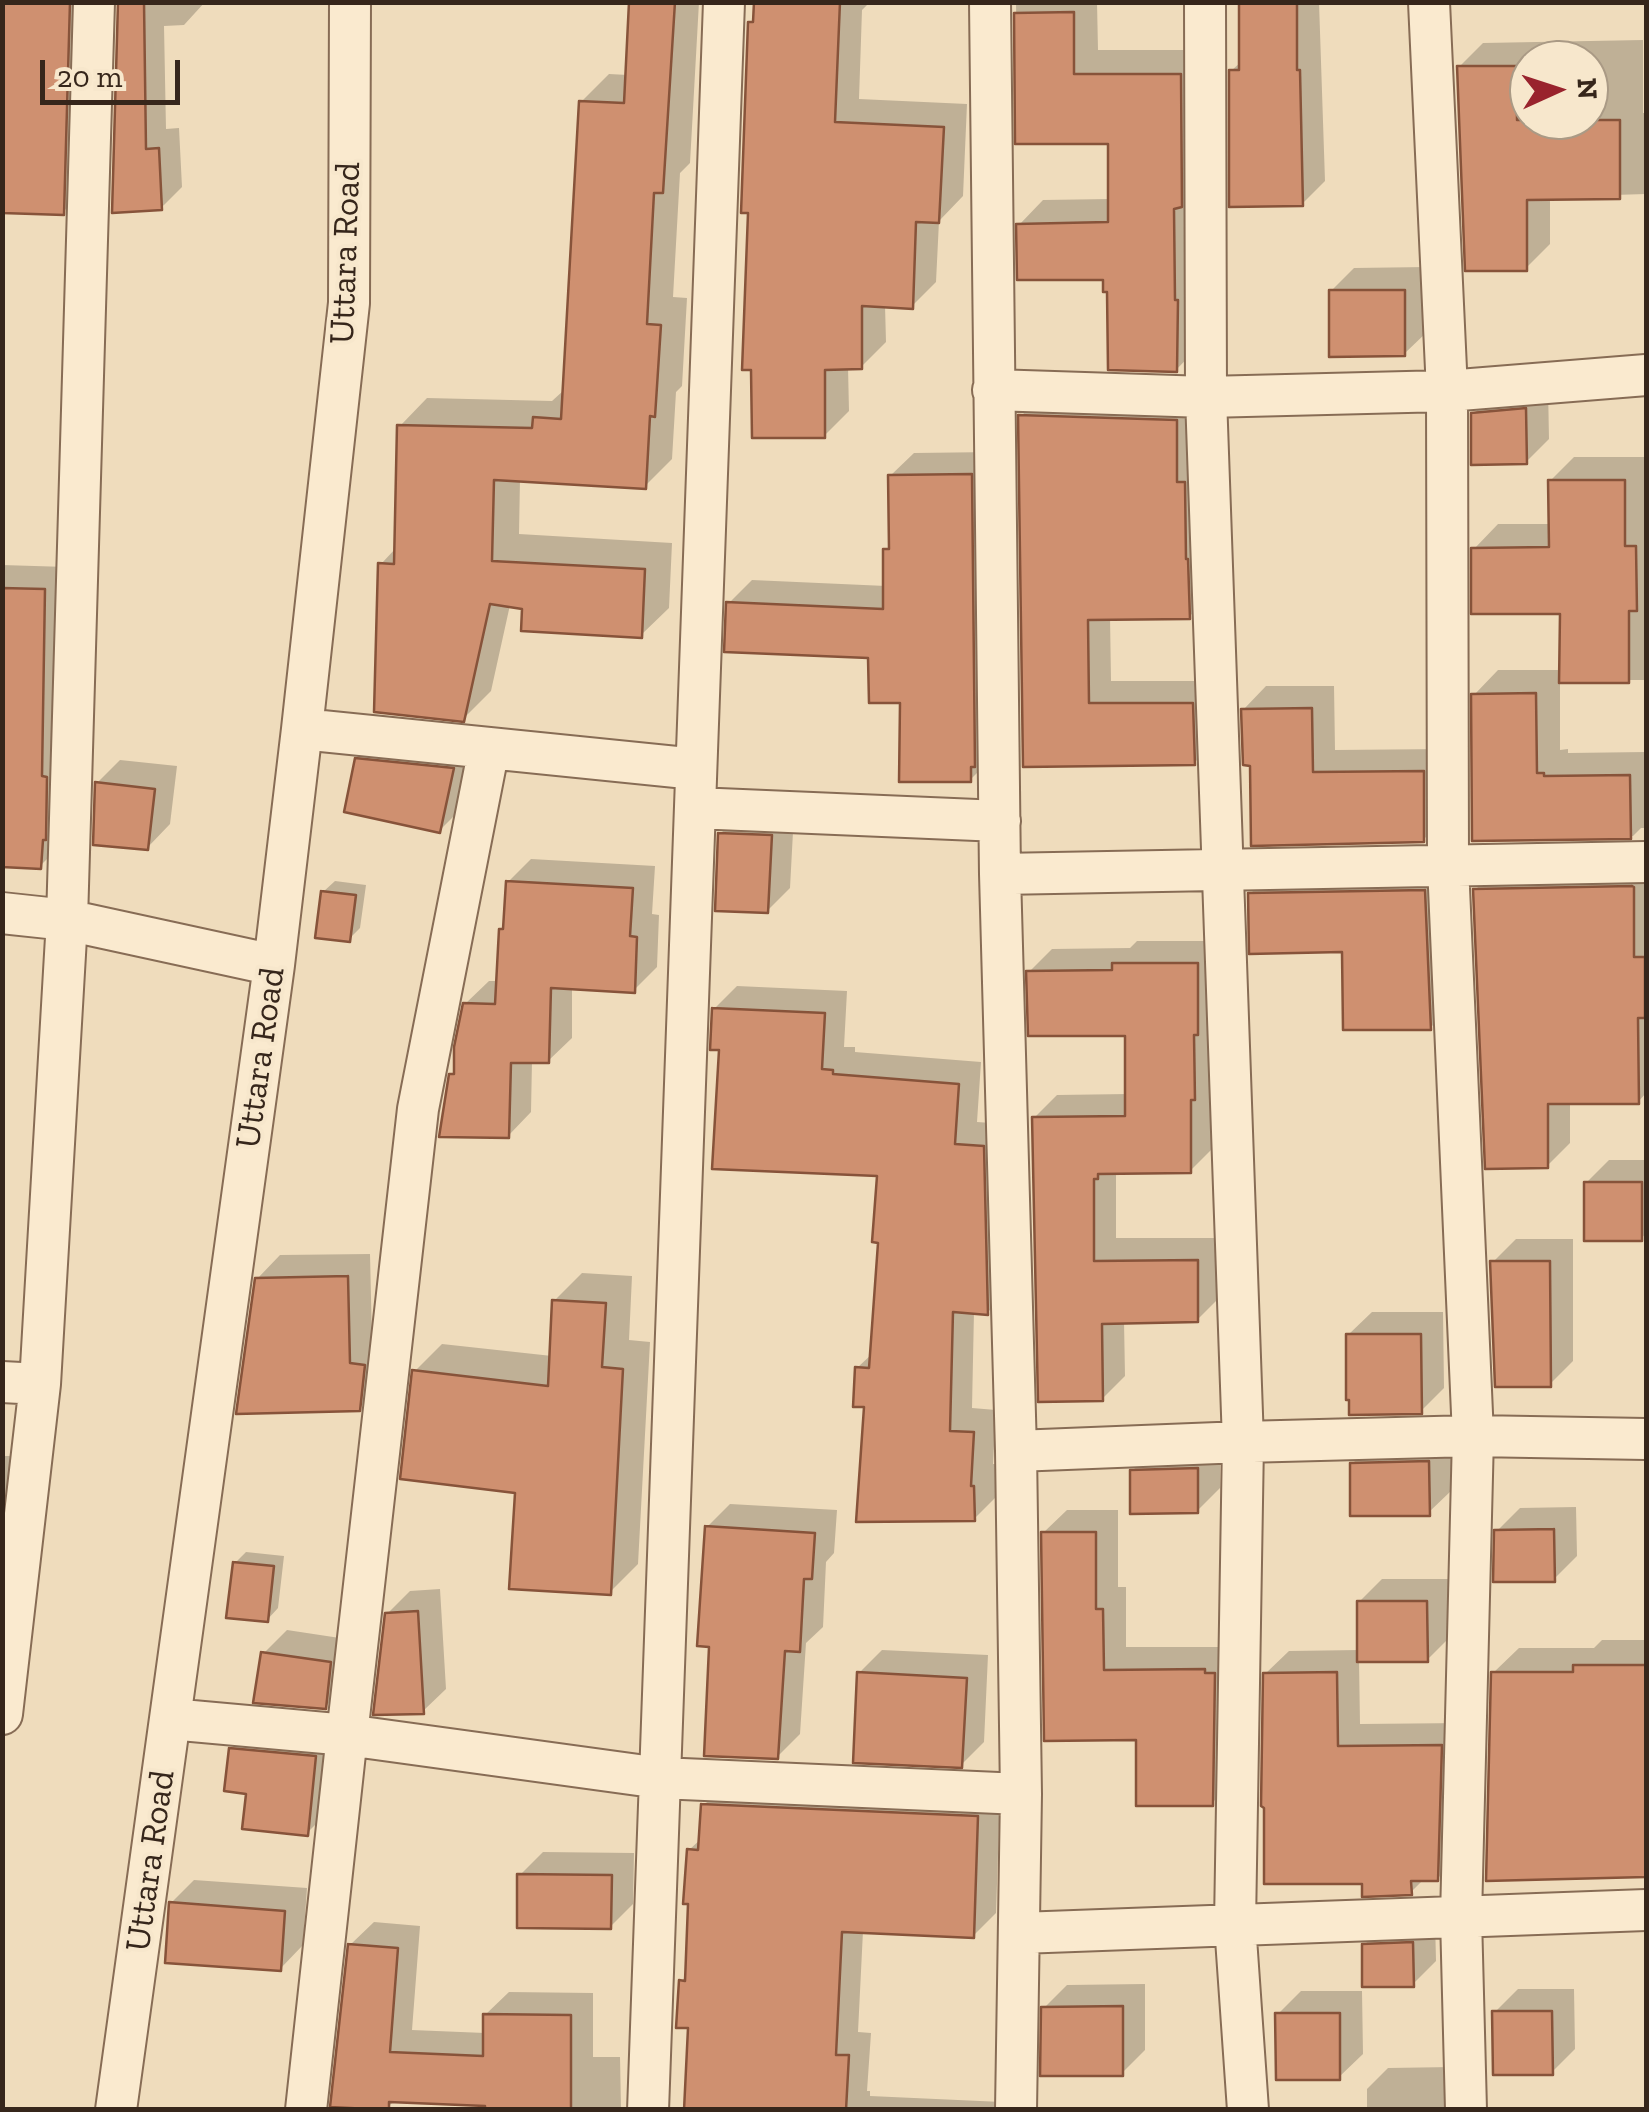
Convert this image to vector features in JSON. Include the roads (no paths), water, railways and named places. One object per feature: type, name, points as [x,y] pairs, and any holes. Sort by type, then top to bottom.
[{"type":"street","points":[[3,1710],[21,1383],[66,920],[94,2]]},
{"type":"street","name":"Uttara Road","points":[[116,2110],[274,965],[302,729],[349,303],[350,2]]},
{"type":"street","points":[[648,2110],[724,2]]},
{"type":"street","points":[[990,2],[1000,874],[1021,1794],[1016,2110]]},
{"type":"street","points":[[1204,2],[1206,397],[1243,1442],[1235,1924],[1248,2110]]},
{"type":"street","points":[[1429,2],[1447,391],[1448,866],[1473,1436],[1462,1916],[1466,2110]]},
{"type":"street","points":[[994,390],[1206,397],[1447,391],[1646,374]]},
{"type":"street","points":[[302,729],[489,748],[696,789],[1000,822]]},
{"type":"street","points":[[306,2110],[418,1109],[489,748]]},
{"type":"street","points":[[1000,874],[1646,862]]},
{"type":"street","points":[[2,912],[66,920],[274,965]]},
{"type":"street","points":[[1016,1451],[1473,1436],[1646,1439]]},
{"type":"street","points":[[170,1720],[346,1735],[660,1778],[1021,1794]]},
{"type":"street","points":[[1020,1933],[1646,1910]]}]
